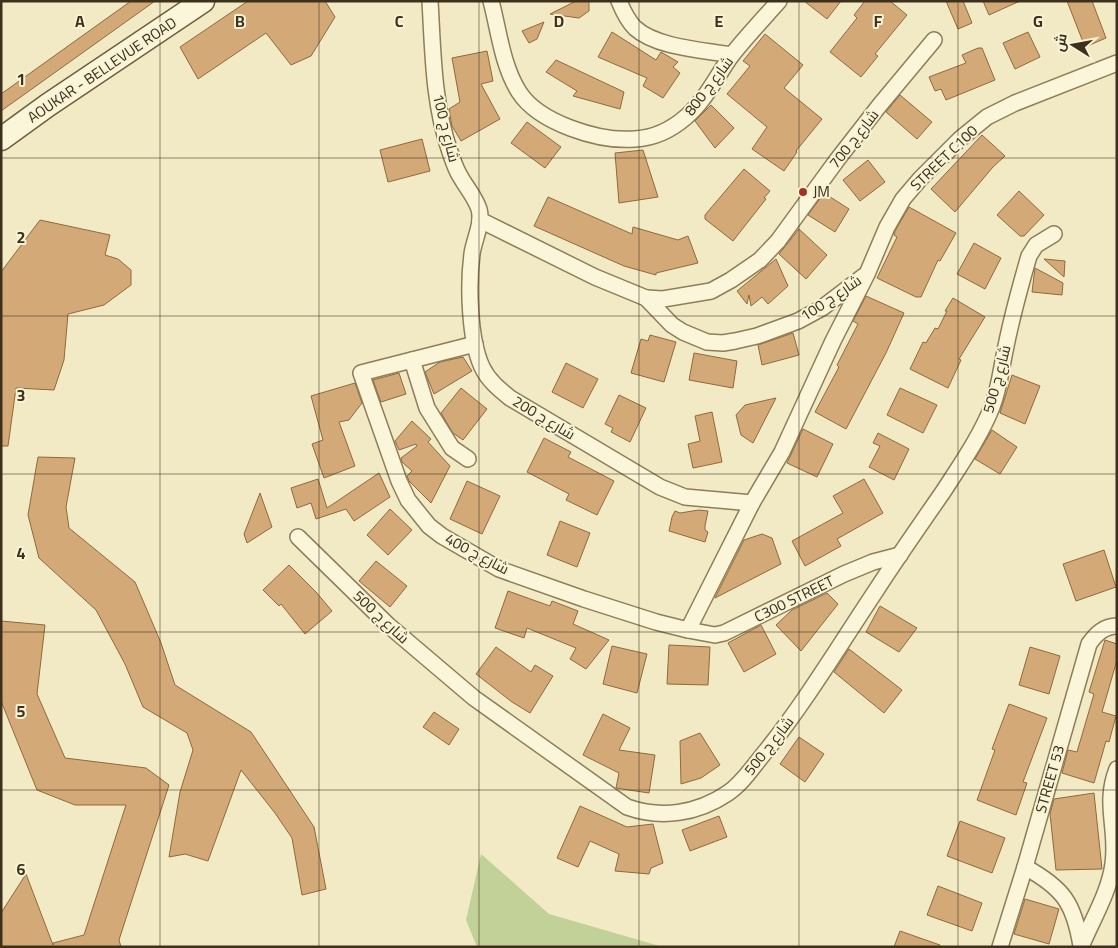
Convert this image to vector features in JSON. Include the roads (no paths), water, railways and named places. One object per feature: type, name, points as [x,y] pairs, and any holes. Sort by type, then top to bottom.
[{"type":"street","name":"AOUKAR - BELLEVUE ROAD","points":[[1,138],[203,1]]},
{"type":"street","name":"شارع ج 100","points":[[430,1],[433,68],[438,111],[455,167],[475,202],[480,220],[595,278],[646,298],[672,325],[707,342],[722,343],[757,336],[798,321],[822,308],[867,274]]},
{"type":"street","name":"شارع ج 800","points":[[491,1],[505,60],[519,91],[529,104],[540,114],[552,120],[596,136],[634,139],[669,130],[688,116],[732,55],[779,1]]},
{"type":"street","points":[[619,1],[630,22],[642,33],[678,46],[732,55]]},
{"type":"street","name":"شارع ج 700","points":[[646,298],[663,299],[710,291],[732,280],[760,260],[778,240],[836,160],[934,40]]},
{"type":"street","name":"STREET C100","points":[[867,274],[886,227],[903,199],[960,139],[987,117],[1014,103],[1117,63]]},
{"type":"street","name":"شارع ج 200","points":[[480,220],[474,244],[471,273],[472,310],[475,344],[482,366],[491,381],[501,391],[537,414],[660,486],[685,497],[752,503]]},
{"type":"street","name":"شارع ج 500","points":[[298,537],[388,625],[474,698],[627,807],[639,812],[663,814],[685,812],[711,803],[729,792],[746,776],[779,735],[834,656],[980,435],[997,391],[1005,350],[1029,256],[1036,246],[1054,234]]},
{"type":"street","name":"شارع ج 100","points":[[688,630],[752,503],[782,452],[833,341],[867,274]]},
{"type":"street","points":[[468,459],[452,448],[427,408],[412,360],[475,344]]},
{"type":"street","name":"شارع ج 400","points":[[412,360],[361,373],[399,481],[408,500],[429,526],[457,545],[499,569],[647,619],[688,630]]},
{"type":"street","name":"C300 STREET","points":[[688,630],[715,635],[724,633],[844,574],[873,562],[900,555]]},
{"type":"street","name":"STREET 53","points":[[1000,947],[1089,644],[1096,634],[1117,626]]},
{"type":"street","points":[[1081,947],[1105,893],[1113,866],[1115,844],[1110,797],[1111,783],[1117,769]]},
{"type":"street","points":[[1025,867],[1041,876],[1066,899],[1078,925],[1081,947]]},
{"type":"place","name":"JM","points":[[803,192]]}]
